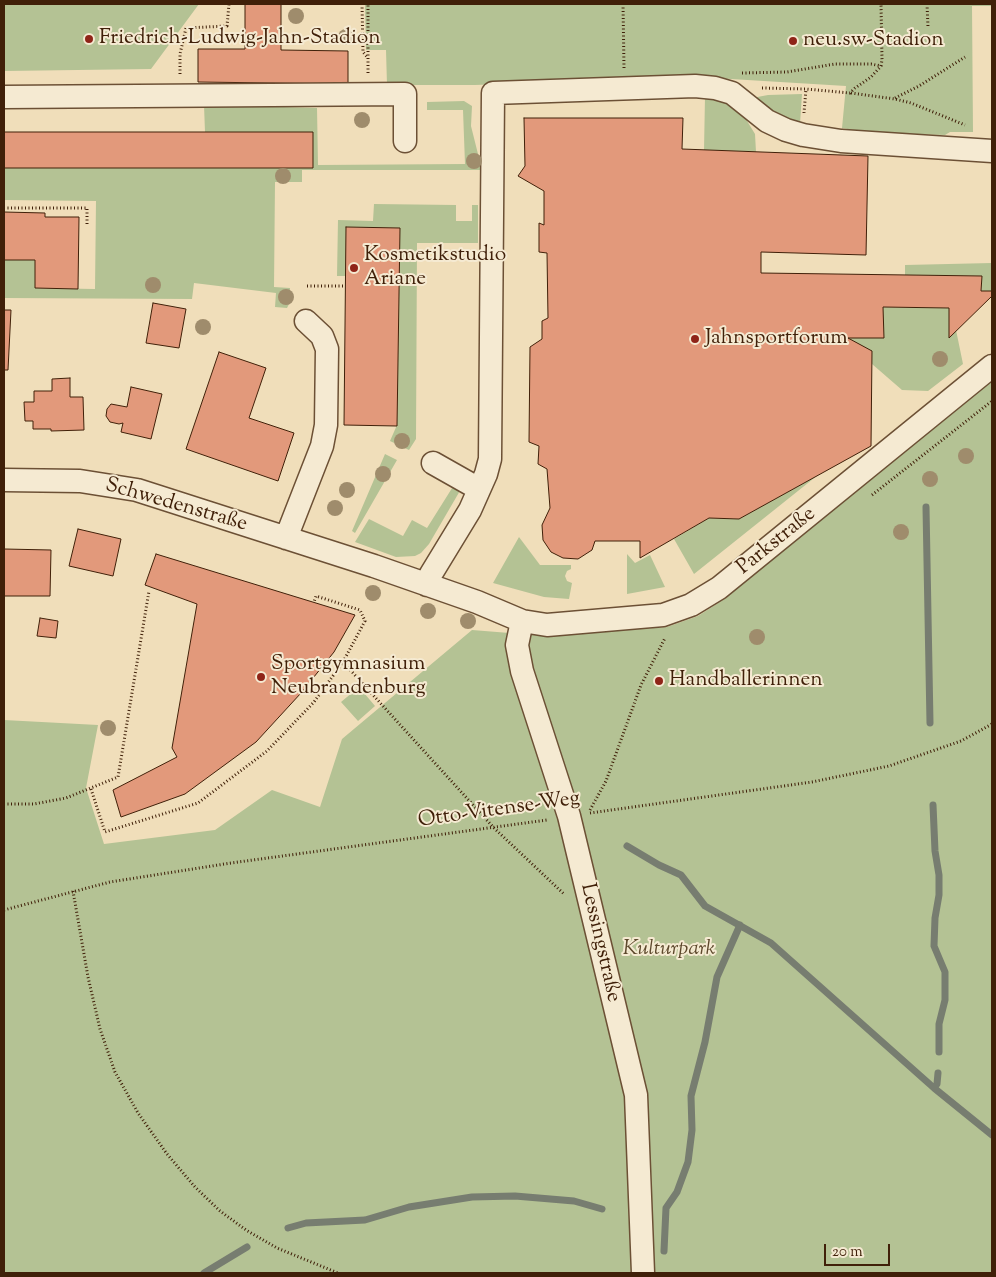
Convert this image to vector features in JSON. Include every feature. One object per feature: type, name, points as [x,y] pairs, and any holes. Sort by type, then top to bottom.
[{"type":"street","points":[[427,585],[431,574],[470,510],[486,474],[490,459],[484,194],[494,93],[695,86],[715,88],[732,83],[766,121],[803,135],[841,141],[992,151]]},
{"type":"street","points":[[4,97],[405,94],[405,140]]},
{"type":"street","points":[[286,538],[322,446],[326,425],[327,349],[322,336],[306,321]]},
{"type":"street","name":"Parkstraße","points":[[522,621],[547,624],[663,615],[691,604],[719,588],[992,366]]},
{"type":"street","points":[[432,463],[479,489]]},
{"type":"street","name":"Schwedenstraße","points":[[4,480],[80,481],[137,490],[477,602],[522,621]]},
{"type":"street","name":"Lessingstraße","points":[[522,621],[517,645],[522,671],[578,814],[636,1095],[643,1273]]},
{"type":"path","points":[[179,95],[180,54],[186,28],[227,26],[229,4]]},
{"type":"path","points":[[362,4],[362,52],[368,58]]},
{"type":"path","points":[[368,4],[368,94]]},
{"type":"path","points":[[623,4],[624,71]]},
{"type":"path","points":[[850,93],[871,77],[881,66],[881,4]]},
{"type":"path","points":[[927,4],[928,27]]},
{"type":"path","points":[[895,99],[965,56]]},
{"type":"path","points":[[732,83],[835,64],[871,64],[881,66]]},
{"type":"path","points":[[732,83],[746,88],[806,89],[895,99],[911,103],[965,125]]},
{"type":"path","points":[[4,208],[87,208],[86,224]]},
{"type":"path","points":[[307,286],[345,286]]},
{"type":"path","points":[[4,804],[34,804],[66,798],[118,777],[149,591]]},
{"type":"path","points":[[91,789],[105,832],[198,803],[267,751],[314,702],[343,662],[365,621],[360,610],[316,596],[314,602]]},
{"type":"path","points":[[578,814],[606,781],[641,685],[668,633]]},
{"type":"path","points":[[343,662],[494,828],[565,895]]},
{"type":"path","name":"Otto-Vitense-Weg","points":[[4,910],[110,882],[812,782],[889,766],[961,741],[992,724]]},
{"type":"path","points":[[73,891],[88,977],[100,1029],[116,1072],[138,1113],[167,1154],[195,1187],[220,1211],[246,1230],[277,1248],[338,1273]]},
{"type":"green space","name":"Friedrich-Ludwig-Jahn-Stadion","points":[[4,4],[199,4],[151,69],[4,71]]},
{"type":"green space","name":"neu.sw-Stadion","points":[[365,4],[992,4],[992,6],[972,6],[973,132],[950,132],[945,135],[870,133],[842,128],[846,86],[698,77],[475,85],[387,85],[386,50],[366,50]]},
{"type":"green space","points":[[802,94],[800,124],[770,112],[752,98],[768,95]]},
{"type":"green space","points":[[705,97],[726,103],[744,116],[755,134],[756,152],[704,150]]},
{"type":"green space","points":[[464,101],[472,106],[471,126],[482,170],[302,170],[302,182],[275,182],[274,287],[290,288],[287,308],[275,307],[276,293],[194,283],[192,299],[4,298],[4,260],[35,260],[35,288],[95,289],[96,201],[4,200],[4,168],[313,168],[313,133],[205,132],[204,105],[283,103],[284,107],[317,108],[318,165],[465,164],[463,110],[427,110],[427,102]]},
{"type":"green space","points":[[374,204],[456,205],[456,221],[472,221],[472,205],[478,205],[478,243],[417,243],[416,439],[409,450],[390,441],[397,425],[400,228],[346,227],[346,276],[337,276],[338,220],[373,221]]},
{"type":"green space","points":[[992,263],[992,291],[981,291],[982,276],[905,275],[905,265]]},
{"type":"green space","points":[[883,307],[949,308],[949,337],[956,330],[963,364],[928,391],[902,390],[872,364],[848,338],[883,338]]},
{"type":"green space","name":"Kulturpark","points":[[992,381],[992,1273],[4,1273],[4,720],[98,725],[86,788],[104,844],[215,830],[272,790],[320,807],[342,739],[472,630],[547,636],[667,627],[698,616],[726,598],[778,553]]},
{"type":"green space","points":[[385,454],[397,460],[355,533],[352,531]]},
{"type":"green space","points":[[818,475],[694,574],[674,539],[709,518],[739,519]]},
{"type":"green space","points":[[454,485],[461,489],[429,544],[421,553],[415,556],[396,557],[355,542],[369,519],[403,536],[412,520],[427,528]]},
{"type":"green space","points":[[519,537],[540,565],[571,565],[571,569],[567,571],[565,576],[567,581],[572,583],[569,599],[544,597],[493,583]]},
{"type":"green space","points":[[627,554],[635,563],[650,555],[665,587],[627,594]]},
{"type":"green space","points":[[359,687],[375,706],[358,721],[341,702]]},
{"type":"building","points":[[245,4],[281,4],[281,50],[348,51],[348,84],[198,82],[198,49],[245,49]]},
{"type":"building","name":"Jahnsportforum","points":[[524,118],[683,118],[682,149],[868,156],[866,255],[761,252],[761,273],[982,276],[981,291],[992,291],[992,296],[949,338],[949,308],[883,307],[884,338],[848,338],[872,351],[871,446],[739,519],[709,518],[640,558],[640,541],[595,541],[592,550],[578,559],[563,558],[551,552],[543,540],[542,525],[550,508],[547,469],[538,464],[539,446],[529,442],[530,347],[542,339],[542,321],[548,318],[547,253],[539,252],[539,223],[544,225],[544,191],[518,176],[525,166]]},
{"type":"building","points":[[4,132],[313,132],[313,168],[4,168]]},
{"type":"building","points":[[4,212],[45,213],[45,217],[79,217],[78,289],[35,288],[35,260],[4,260]]},
{"type":"building","points":[[346,227],[400,228],[397,426],[344,425]]},
{"type":"building","points":[[153,303],[186,309],[179,348],[146,343]]},
{"type":"building","points":[[4,310],[11,310],[8,370],[4,370]]},
{"type":"building","points":[[219,352],[266,368],[249,418],[294,433],[278,481],[186,449]]},
{"type":"building","points":[[70,378],[70,397],[83,397],[84,430],[51,431],[51,429],[33,429],[33,421],[25,421],[24,402],[34,402],[34,391],[52,391],[52,379]]},
{"type":"building","points":[[131,387],[162,394],[151,439],[121,432],[123,423],[110,422],[106,416],[107,409],[111,404],[127,407]]},
{"type":"building","points":[[78,529],[121,539],[113,576],[69,566]]},
{"type":"building","points":[[4,549],[51,550],[50,596],[4,596]]},
{"type":"building","points":[[156,554],[355,615],[334,652],[301,693],[256,742],[185,794],[121,817],[113,790],[177,757],[172,748],[197,604],[145,585]]},
{"type":"building","points":[[40,618],[58,621],[56,638],[37,636]]},
{"type":"waterway","points":[[926,507],[930,723]]},
{"type":"waterway","points":[[933,805],[935,851],[939,875],[934,946],[945,972],[945,1000],[939,1024],[939,1052]]},
{"type":"waterway","points":[[627,846],[659,865],[681,875],[705,906],[771,943],[934,1088],[992,1135]]},
{"type":"waterway","points":[[664,1251],[666,1208],[677,1192],[688,1162],[692,1130],[691,1096],[705,1042],[717,977],[740,925]]},
{"type":"waterway","points":[[934,1088],[937,1084],[938,1073]]},
{"type":"waterway","points":[[288,1228],[306,1223],[365,1220],[409,1207],[472,1197],[515,1196],[574,1201],[602,1209]]},
{"type":"waterway","points":[[204,1273],[247,1247]]},
{"type":"place","name":"Friedrich-Ludwig-Jahn-Stadion","points":[[89,39]]},
{"type":"place","name":"neu.sw-Stadion","points":[[793,41]]},
{"type":"place","name":"Kosmetikstudio Ariane","points":[[354,268]]},
{"type":"place","name":"Jahnsportforum","points":[[695,339]]},
{"type":"place","name":"Sportgymnasium Neubrandenburg","points":[[261,677]]},
{"type":"place","name":"Handballerinnen","points":[[659,681]]}]
